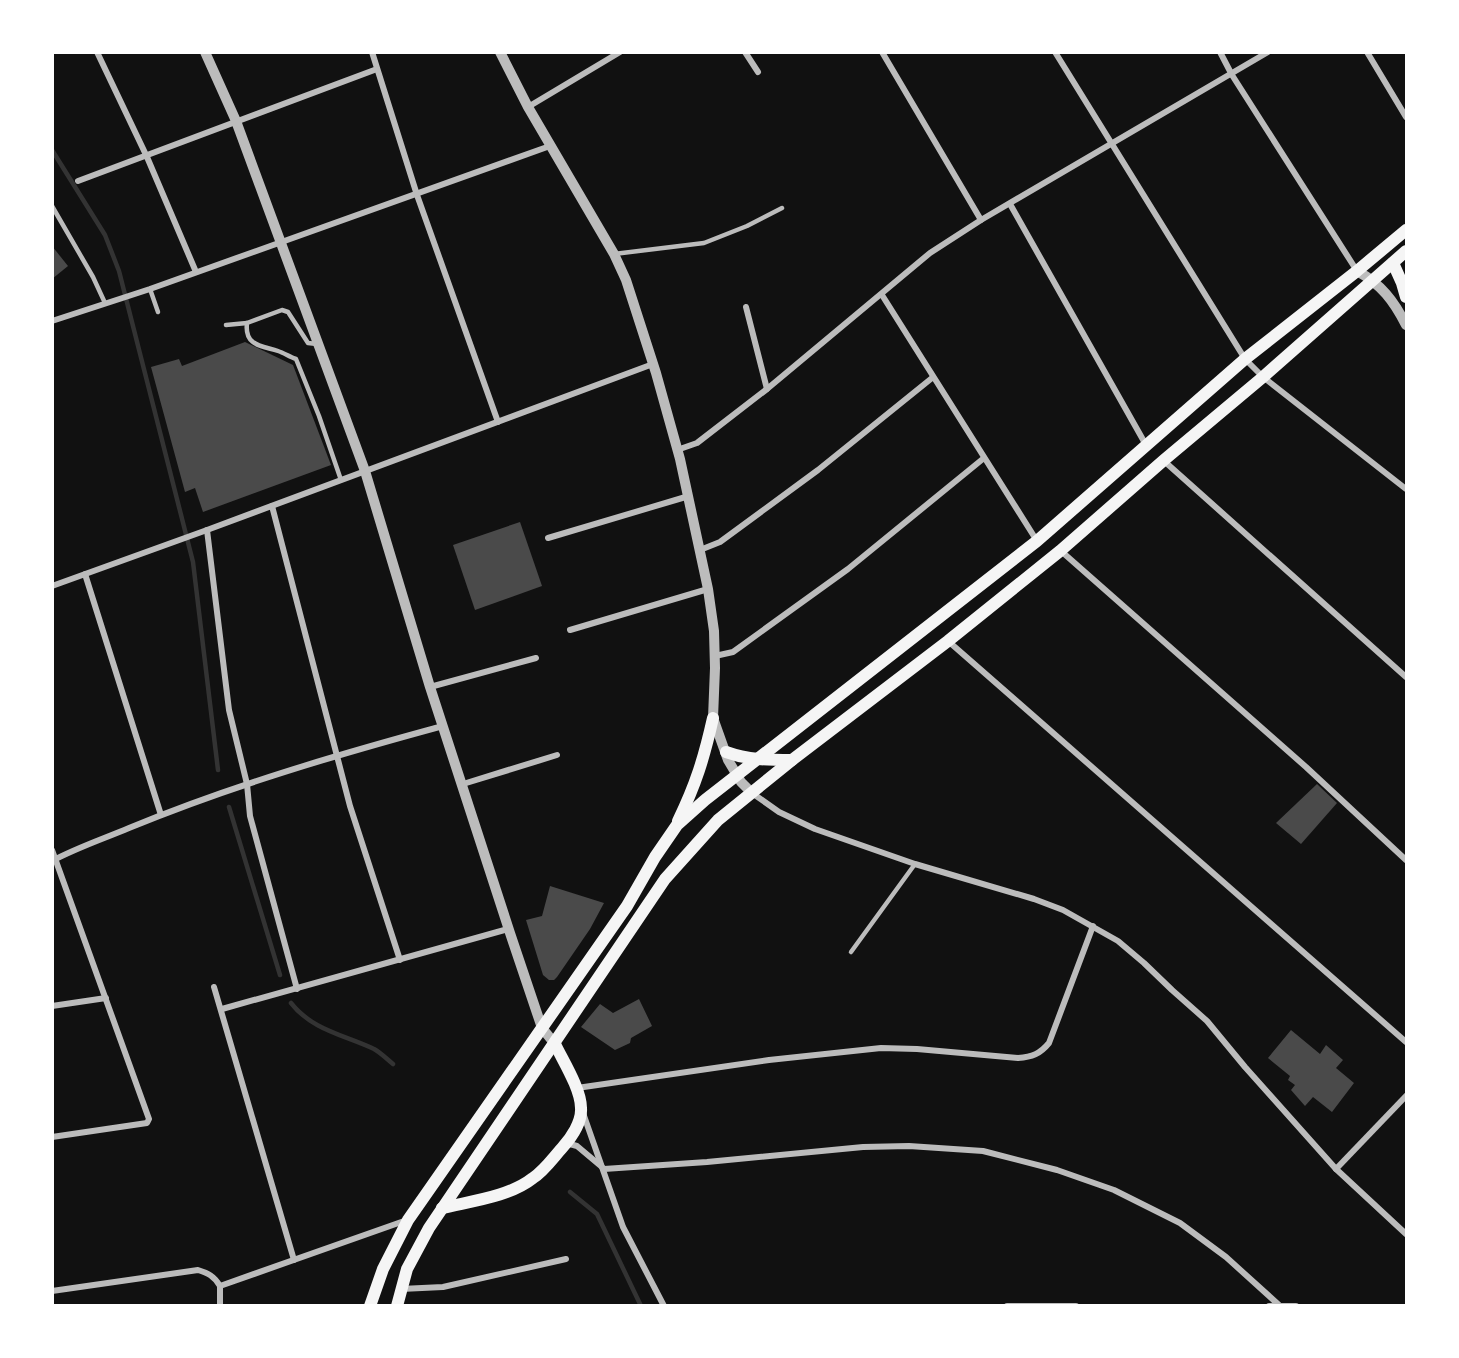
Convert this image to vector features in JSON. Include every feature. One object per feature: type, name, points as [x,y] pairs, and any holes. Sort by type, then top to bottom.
[{"type":"main road","points":[[677,825],[1037,542],[1245,359],[1407,230]]},
{"type":"main road","points":[[397,1305],[415,1251],[442,1209],[665,879],[718,820],[1060,551],[1407,251]]},
{"type":"main road","points":[[1393,263],[1407,297]]},
{"type":"main road","points":[[370,1305],[383,1269],[408,1220],[627,906],[655,857],[677,825],[696,784],[713,718]]},
{"type":"main road","points":[[726,752],[759,760],[792,760]]},
{"type":"main road","points":[[442,1209],[522,1185],[534,1178],[566,1143],[577,1126],[582,1108],[576,1089],[555,1044]]},
{"type":"street","points":[[97,52],[147,157],[196,272]]},
{"type":"street","points":[[205,52],[236,121],[365,471],[430,687],[508,929],[542,1028],[555,1044]]},
{"type":"street","points":[[372,52],[417,195],[498,422]]},
{"type":"street","points":[[500,52],[528,107],[614,254],[626,280],[653,364],[689,496],[708,589],[715,656],[713,718],[738,776],[752,793],[779,812],[815,829],[915,864],[1034,898],[1063,910],[1118,942],[1207,1021],[1336,1169],[1407,1234]]},
{"type":"street","points":[[528,107],[620,52]]},
{"type":"street","points":[[745,52],[758,72]]},
{"type":"street","points":[[882,52],[981,220]]},
{"type":"street","points":[[1055,52],[1245,359],[1263,377],[1407,489]]},
{"type":"street","points":[[1220,52],[1232,75],[1357,271],[1374,280],[1386,293],[1407,325]]},
{"type":"street","points":[[677,450],[697,443],[767,389],[930,254],[981,220],[1268,52]]},
{"type":"street","points":[[1367,52],[1407,117]]},
{"type":"street","points":[[78,181],[377,69]]},
{"type":"street","points":[[52,321],[150,289],[550,146]]},
{"type":"street","points":[[1010,204],[1146,445]]},
{"type":"street","points":[[882,295],[1037,542]]},
{"type":"street","points":[[746,307],[767,389]]},
{"type":"street","points":[[52,586],[653,364]]},
{"type":"street","points":[[700,550],[720,542],[818,470],[932,378]]},
{"type":"street","points":[[715,656],[733,652],[839,576],[984,458]]},
{"type":"street","points":[[1164,460],[1407,677]]},
{"type":"street","points":[[548,538],[689,496]]},
{"type":"street","points":[[272,506],[350,806],[400,960]]},
{"type":"street","points":[[204,531],[229,710],[247,784],[250,816],[297,989]]},
{"type":"street","points":[[1060,551],[1291,753],[1407,860]]},
{"type":"street","points":[[86,574],[161,815]]},
{"type":"street","points":[[570,630],[708,589]]},
{"type":"street","points":[[948,641],[1407,1042]]},
{"type":"street","points":[[430,687],[536,658]]},
{"type":"street","points":[[54,860],[161,815],[247,784],[338,755],[443,726]]},
{"type":"street","points":[[463,784],[557,755]]},
{"type":"street","points":[[52,850],[150,1119],[147,1123],[52,1137]]},
{"type":"street","points":[[576,1089],[758,1062],[881,1048],[1018,1058],[1032,1057],[1042,1052],[1048,1043],[1093,926]]},
{"type":"street","points":[[222,1009],[508,929]]},
{"type":"street","points":[[214,987],[294,1260]]},
{"type":"street","points":[[52,1006],[106,998]]},
{"type":"street","points":[[1336,1169],[1407,1096]]},
{"type":"street","points":[[582,1108],[623,1227],[664,1305]]},
{"type":"street","points":[[566,1143],[577,1146],[604,1169],[863,1148],[909,1146],[983,1151],[1057,1170],[1114,1190],[1180,1222],[1226,1257],[1280,1305]]},
{"type":"street","points":[[220,1286],[408,1220]]},
{"type":"street","points":[[401,1290],[443,1287],[566,1258]]},
{"type":"street","points":[[52,1291],[198,1270],[208,1273],[220,1286],[220,1305]]},
{"type":"street","points":[[1007,1305],[1076,1305]]},
{"type":"street","points":[[1269,1305],[1296,1305]]},
{"type":"lane","points":[[52,206],[107,302]]},
{"type":"lane","points":[[614,254],[704,243],[747,226],[782,208]]},
{"type":"lane","points":[[150,289],[158,312]]},
{"type":"lane","points":[[226,325],[247,323],[282,310],[288,312],[308,343],[319,344]]},
{"type":"lane","points":[[247,323],[246,330],[250,339],[257,345],[296,359],[341,480]]},
{"type":"lane","points":[[851,952],[915,864]]},
{"type":"building","points":[[52,246],[68,266],[52,279]]},
{"type":"building","points":[[245,342],[293,365],[331,465],[203,512],[195,488],[185,492],[151,367],[179,359],[182,366]]},
{"type":"building","points":[[520,522],[542,586],[475,610],[453,545]]},
{"type":"building","points":[[1317,784],[1337,803],[1301,844],[1276,823]]},
{"type":"building","points":[[550,886],[604,903],[590,929],[554,980],[549,980],[543,975],[526,920],[542,916]]},
{"type":"building","points":[[639,999],[652,1026],[631,1038],[630,1043],[615,1050],[581,1027],[600,1004],[613,1013]]},
{"type":"building","points":[[1291,1030],[1320,1054],[1326,1045],[1343,1060],[1336,1068],[1354,1083],[1332,1112],[1313,1097],[1305,1106],[1291,1090],[1295,1085],[1288,1080],[1290,1076],[1268,1058]]},
{"type":"waterway","points":[[52,150],[105,235],[119,271],[193,562],[218,770]]},
{"type":"waterway","points":[[229,807],[280,975]]},
{"type":"waterway","points":[[291,1003],[299,1012],[319,1026],[374,1049],[393,1064]]},
{"type":"waterway","points":[[570,1192],[597,1214],[641,1306]]}]
